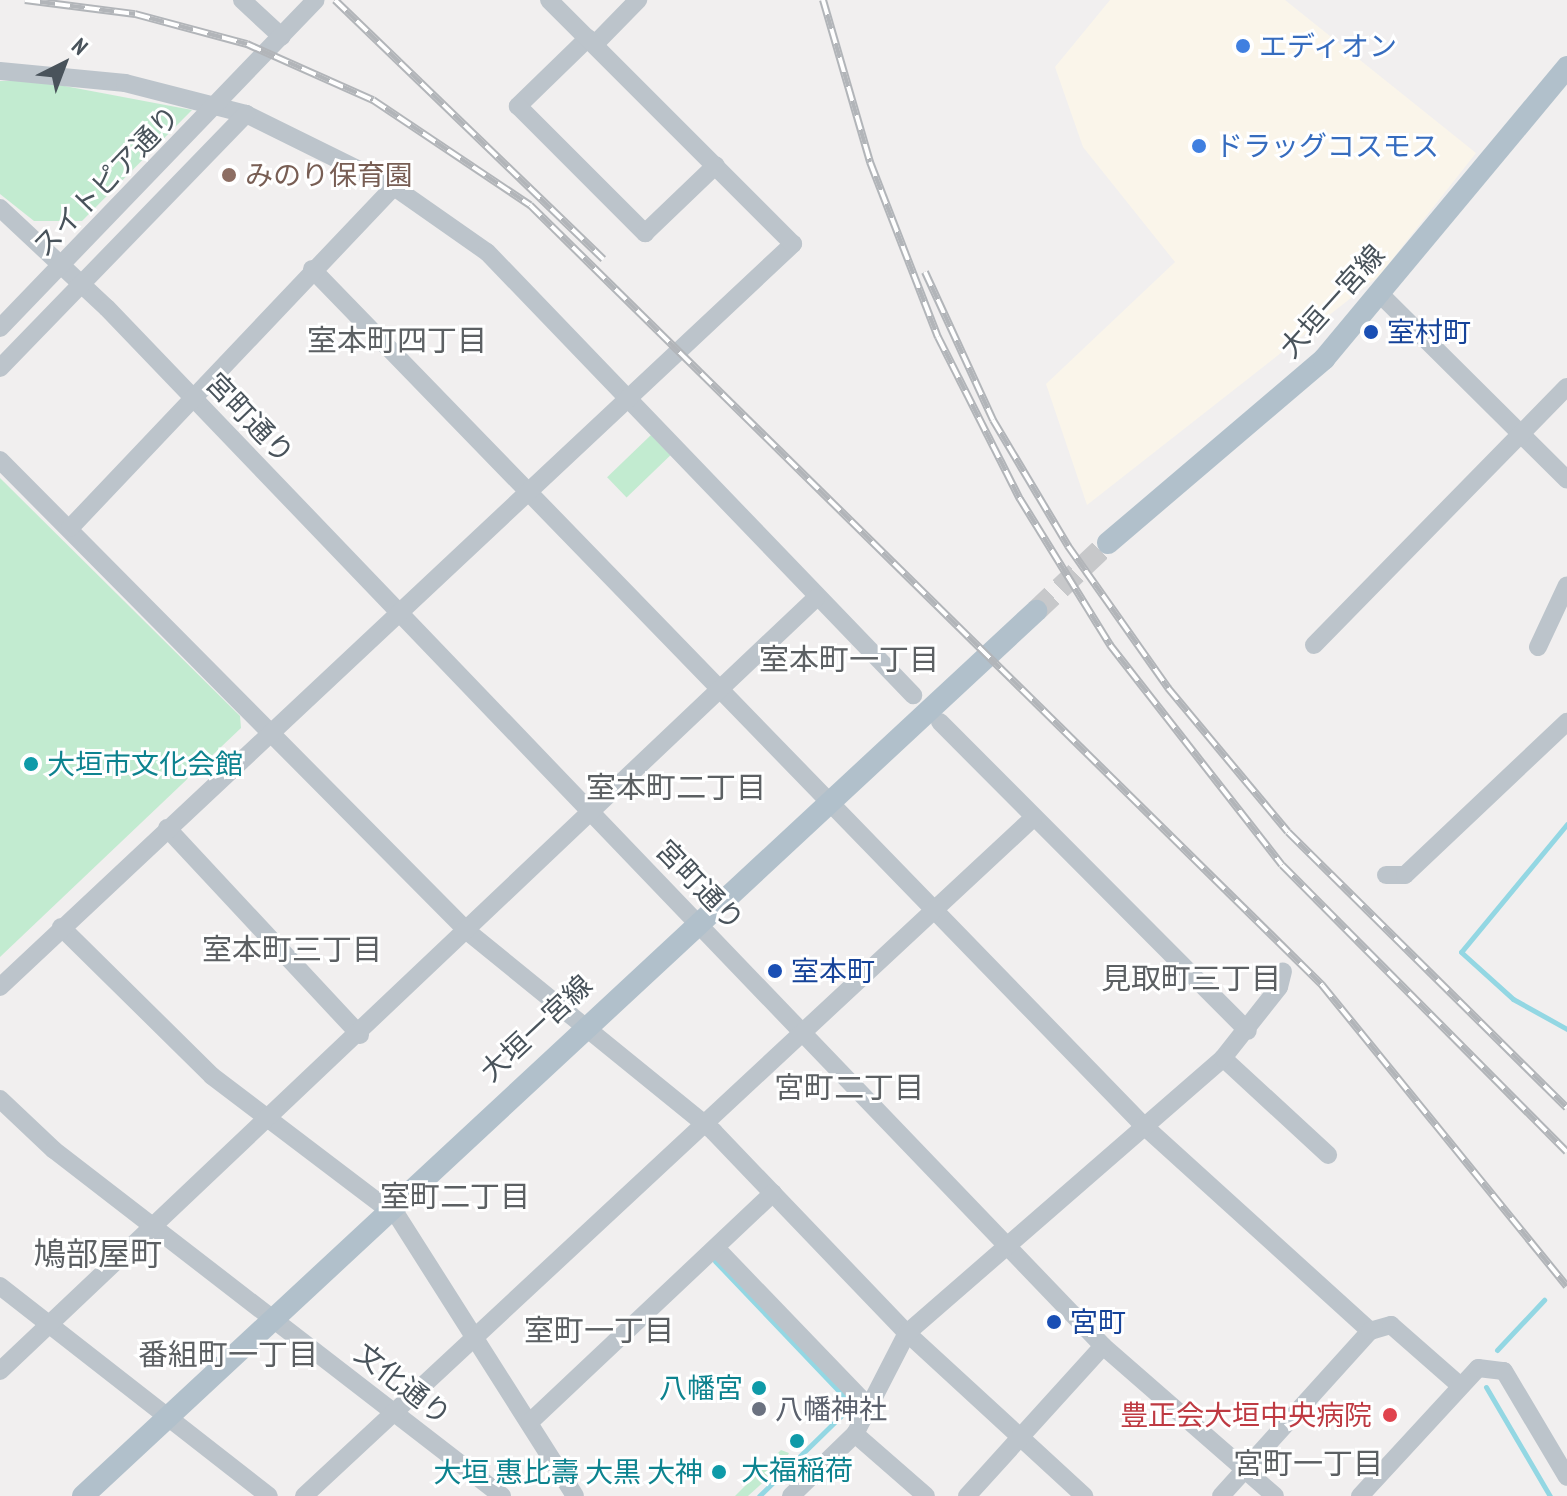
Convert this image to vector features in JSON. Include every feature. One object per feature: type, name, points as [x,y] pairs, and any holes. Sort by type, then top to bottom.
[{"type":"main road","name":"大垣一宮線","points":[[1108,543],[1324,359],[1381,295],[1567,67]]},
{"type":"main road","name":"大垣一宮線","points":[[83,1496],[579,1028],[825,800],[1036,611]]},
{"type":"street","points":[[242,0],[282,37]]},
{"type":"street","name":"スイトピア通り","points":[[0,328],[316,0]]},
{"type":"street","points":[[0,987],[793,244],[549,0]]},
{"type":"street","points":[[638,0],[518,106],[645,233],[716,165]]},
{"type":"street","points":[[0,71],[125,83],[246,114],[394,187],[487,252],[816,598],[913,695]]},
{"type":"street","points":[[0,368],[246,114]]},
{"type":"street","points":[[70,528],[312,269],[394,187]]},
{"type":"street","name":"宮町通り","points":[[0,208],[82,283],[1103,1346],[1275,1496]]},
{"type":"street","points":[[0,229],[20,224]]},
{"type":"street","points":[[312,269],[529,490],[718,692],[1143,1125],[1370,1331]]},
{"type":"street","points":[[1381,295],[1567,480]]},
{"type":"street","points":[[1314,645],[1567,387]]},
{"type":"street","points":[[0,460],[274,731],[467,931],[579,1028],[703,1123],[907,1333],[1084,1496]]},
{"type":"street","points":[[1538,647],[1567,585]]},
{"type":"street","points":[[0,1371],[150,1226],[360,1035],[590,809],[816,598]]},
{"type":"street","points":[[940,722],[1248,1031]]},
{"type":"street","points":[[1386,875],[1405,875],[1567,722]]},
{"type":"street","points":[[304,1496],[1033,818]]},
{"type":"street","points":[[167,828],[360,1035]]},
{"type":"street","points":[[61,927],[132,1002],[267,1118],[387,1210],[476,1337],[575,1496]]},
{"type":"street","points":[[791,1496],[855,1434],[907,1333],[1223,1058],[1248,1031],[1283,971]]},
{"type":"street","points":[[1223,1058],[1328,1155]]},
{"type":"street","name":"文化通り","points":[[0,1099],[150,1226],[502,1496]]},
{"type":"street","points":[[530,1422],[773,1193]]},
{"type":"street","points":[[716,1248],[869,1407]]},
{"type":"street","points":[[0,1286],[164,1420],[269,1496]]},
{"type":"street","points":[[1221,1496],[1370,1331],[1391,1325],[1457,1383]]},
{"type":"street","points":[[967,1496],[1103,1346]]},
{"type":"street","points":[[1360,1496],[1457,1383],[1478,1368],[1504,1371],[1567,1477]]},
{"type":"street","points":[[855,1434],[926,1496]]},
{"type":"shaded area","points":[[1110,0],[1285,0],[1476,153],[1379,276],[1087,505],[1046,384],[1175,262],[1083,147],[1055,67]]},
{"type":"green space","points":[[0,81],[38,81],[192,110],[82,221],[34,221],[0,194]]},
{"type":"green space","points":[[651,435],[670,455],[627,498],[607,477]]},
{"type":"green space","points":[[0,478],[240,716],[241,728],[0,957]]},
{"type":"green space","points":[[781,1450],[789,1453],[782,1465],[748,1496],[735,1496]]},
{"type":"waterway","points":[[1567,824],[1461,952],[1513,999],[1567,1029]]},
{"type":"waterway","points":[[715,1261],[852,1405],[759,1496]]},
{"type":"waterway","points":[[1497,1350],[1544,1300]]},
{"type":"waterway","points":[[1486,1387],[1550,1496]]},
{"type":"tunnel","points":[[1036,611],[1108,543]]},
{"type":"railway","points":[[25,0],[135,14],[247,44],[373,100],[530,205],[1322,985],[1567,1286]]},
{"type":"railway","points":[[335,0],[603,259]]},
{"type":"railway","points":[[823,0],[870,162],[938,337],[1020,499],[1110,645],[1282,865],[1567,1152]]},
{"type":"railway","points":[[925,272],[993,420],[1068,546],[1168,688],[1288,832],[1567,1108]]},
{"type":"place","name":"エディオン","points":[[1243,46]]},
{"type":"place","name":"ドラッグコスモス","points":[[1199,146]]},
{"type":"place","name":"みのり保育園","points":[[229,175]]},
{"type":"place","name":"室村町","points":[[1371,332]]},
{"type":"place","name":"大垣市文化会館","points":[[31,764]]},
{"type":"place","name":"室本町","points":[[775,971]]},
{"type":"place","name":"宮町","points":[[1054,1322]]},
{"type":"place","name":"八幡宮","points":[[759,1388]]},
{"type":"place","name":"八幡神社","points":[[759,1409]]},
{"type":"place","name":"豊正会大垣中央病院","points":[[1390,1415]]},
{"type":"place","name":"大福稲荷","points":[[797,1441]]},
{"type":"place","name":"大垣 惠比壽 大黒 大神","points":[[719,1472]]},
{"type":"district","name":"室本町四丁目","points":[[397,340]]},
{"type":"district","name":"室本町一丁目","points":[[849,659]]},
{"type":"district","name":"室本町二丁目","points":[[676,787]]},
{"type":"district","name":"室本町三丁目","points":[[292,949]]},
{"type":"district","name":"見取町三丁目","points":[[1191,978]]},
{"type":"district","name":"宮町二丁目","points":[[849,1087]]},
{"type":"district","name":"室町二丁目","points":[[455,1196]]},
{"type":"district","name":"鳩部屋町","points":[[98,1253]]},
{"type":"district","name":"室町一丁目","points":[[599,1330]]},
{"type":"district","name":"番組町一丁目","points":[[228,1354]]},
{"type":"district","name":"宮町一丁目","points":[[1308,1463]]}]
